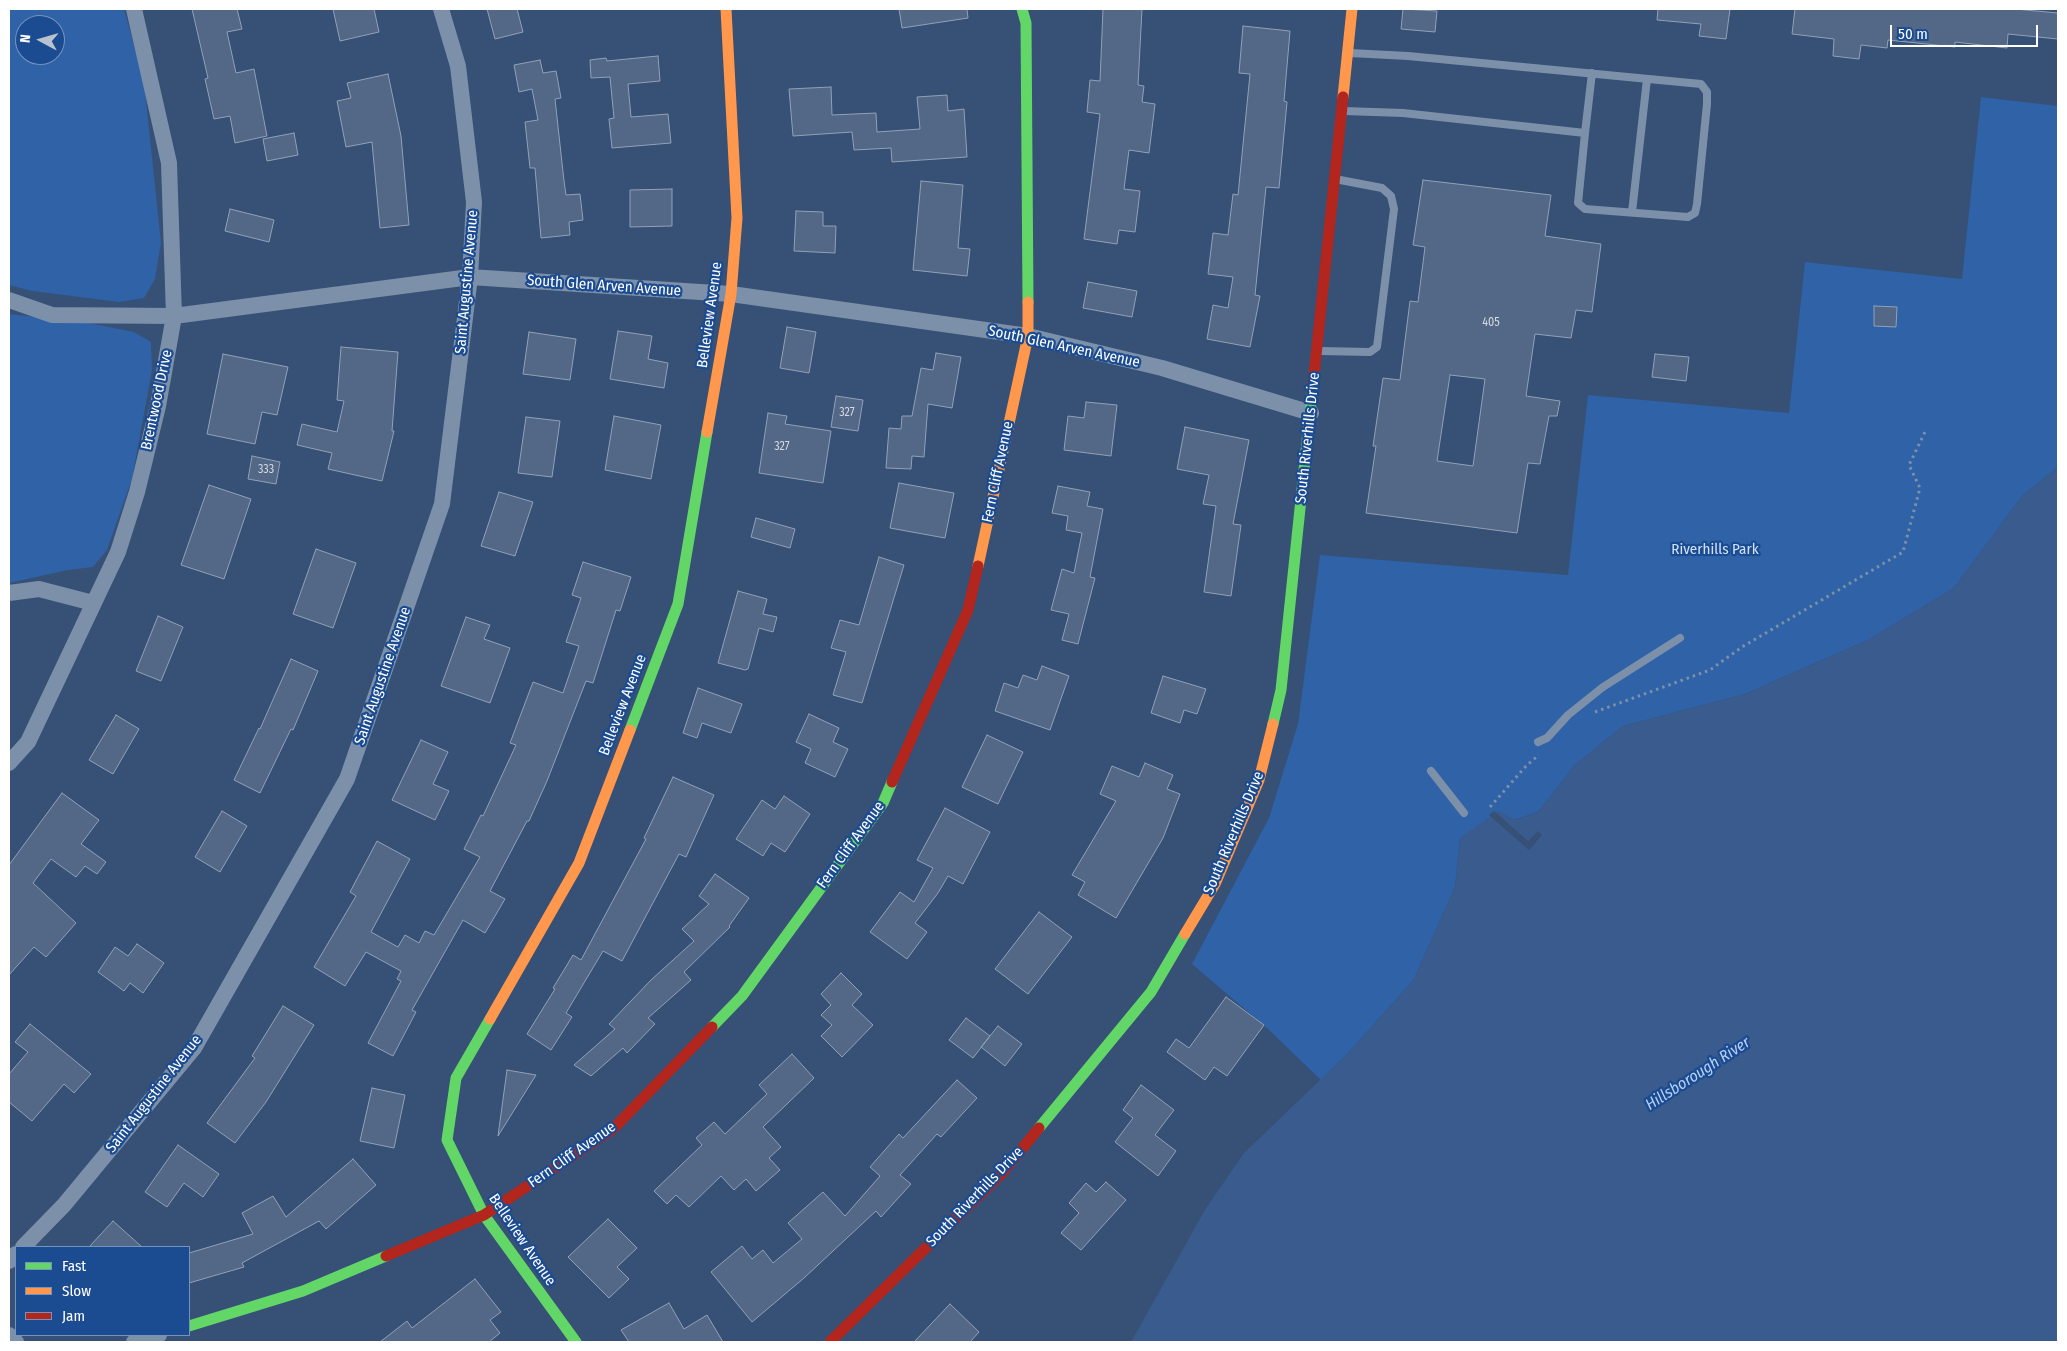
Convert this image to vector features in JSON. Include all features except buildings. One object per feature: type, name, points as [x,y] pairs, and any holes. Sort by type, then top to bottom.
[{"type":"street","name":"Brentwood Drive","points":[[9,764],[28,742],[118,552],[137,492],[158,406],[174,316],[168,163],[134,9]]},
{"type":"street","name":"Saint Augustine Avenue","points":[[24,1246],[64,1205],[194,1048],[347,779],[442,504],[470,277],[474,202],[458,66],[441,9]]},
{"type":"street","name":"Belleview Avenue","points":[[576,1342],[484,1216],[447,1140],[456,1078],[579,863],[678,604],[730,294],[737,218],[726,9]]},
{"type":"street","name":"South Riverhills Drive","points":[[830,1342],[1002,1173],[1152,992],[1215,884],[1259,780],[1281,690],[1318,350],[1352,9]]},
{"type":"street","name":"Fern Cliff Avenue","points":[[190,1326],[303,1291],[484,1216],[613,1129],[736,1002],[883,803],[968,610],[1028,336],[1025,14]]},
{"type":"street","name":"South Glen Arven Avenue","points":[[9,300],[52,315],[174,316],[470,277],[730,294],[1028,336],[1162,368],[1311,413]]},
{"type":"street","points":[[9,593],[39,589],[93,602]]},
{"type":"street","points":[[9,1335],[16,1342]]},
{"type":"street","points":[[134,1342],[155,1336]]},
{"type":"lane","points":[[1348,52],[1408,56],[1592,73],[1701,84],[1707,92],[1695,213],[1688,217],[1586,209],[1578,203],[1592,73]]},
{"type":"lane","points":[[1632,212],[1647,79]]},
{"type":"lane","points":[[1342,110],[1402,113],[1585,133]]},
{"type":"lane","points":[[1318,350],[1370,352],[1377,347],[1394,209],[1390,196],[1382,188],[1335,178]]},
{"type":"lane","points":[[1538,742],[1547,738],[1568,715],[1603,687],[1680,638]]},
{"type":"lane","points":[[1431,771],[1464,813]]},
{"type":"path","points":[[1588,716],[1596,711],[1690,679],[1710,670],[1742,647],[1903,552],[1920,488],[1909,465],[1925,432]]},
{"type":"path","points":[[1490,807],[1527,765],[1540,754]]},
{"type":"green space","points":[[9,9],[124,9],[144,81],[161,243],[155,279],[144,298],[119,302],[32,291],[9,285]]},
{"type":"green space","name":"Riverhills Park","points":[[1981,97],[2058,106],[2058,467],[2023,495],[1954,588],[1868,640],[1745,694],[1623,726],[1575,765],[1538,812],[1460,838],[1455,887],[1413,981],[1321,1080],[1269,1030],[1192,964],[1269,818],[1298,724],[1320,555],[1568,575],[1588,395],[1789,413],[1805,262],[1962,279]]},
{"type":"green space","points":[[9,314],[84,322],[134,332],[151,342],[152,370],[132,479],[107,550],[93,567],[68,570],[9,583]]},
{"type":"water","name":"Hillsborough River","points":[[2058,467],[2058,1342],[1131,1342],[1206,1208],[1244,1153],[1347,1054],[1413,981],[1455,887],[1460,838],[1499,811],[1515,820],[1538,812],[1575,765],[1623,726],[1745,694],[1868,640],[1954,588],[2023,495]]},
{"type":"pier","points":[[1494,811],[1528,841],[1538,831],[1542,835],[1529,850],[1489,815]]},
{"type":"traffic: fast","points":[[1022,9],[1026,23],[1028,302]]},
{"type":"traffic: fast","points":[[1273,724],[1281,690],[1312,394]]},
{"type":"traffic: fast","points":[[630,730],[678,604],[707,432]]},
{"type":"traffic: fast","points":[[712,1027],[742,996],[883,803],[892,782]]},
{"type":"traffic: fast","points":[[1039,1128],[1151,992],[1185,934]]},
{"type":"traffic: fast","points":[[490,1019],[456,1078],[447,1140],[484,1215],[576,1342]]},
{"type":"traffic: fast","points":[[190,1326],[303,1291],[386,1256]]},
{"type":"traffic: slow","points":[[707,432],[731,294],[737,218],[726,9]]},
{"type":"traffic: slow","points":[[1343,97],[1352,9]]},
{"type":"traffic: slow","points":[[978,566],[1028,336],[1028,302]]},
{"type":"traffic: slow","points":[[1185,934],[1215,884],[1259,780],[1273,724]]},
{"type":"traffic: slow","points":[[490,1019],[579,863],[630,730]]},
{"type":"traffic: jam","points":[[1312,394],[1343,97]]},
{"type":"traffic: jam","points":[[892,782],[968,610],[978,566]]},
{"type":"traffic: jam","points":[[386,1256],[484,1215],[613,1129],[712,1027]]},
{"type":"traffic: jam","points":[[830,1342],[1002,1173],[1039,1128]]}]
